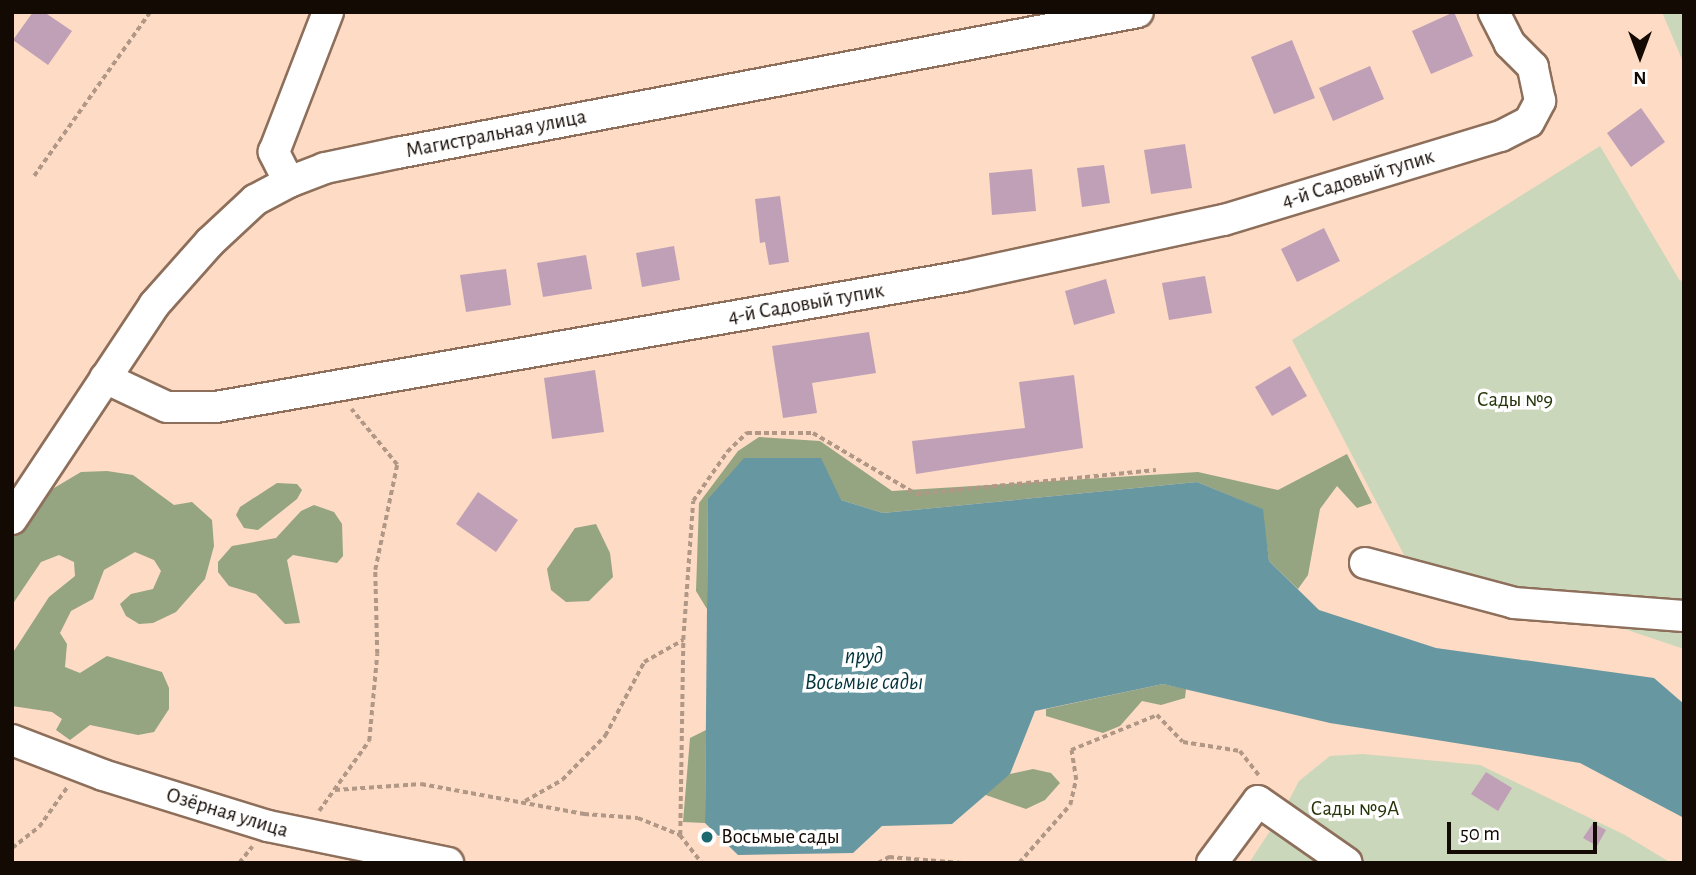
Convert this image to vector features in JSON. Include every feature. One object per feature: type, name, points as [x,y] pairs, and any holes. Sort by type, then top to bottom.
[{"type":"street","points":[[289,182],[274,152],[328,12]]},
{"type":"street","name":"4-й Садовый тупик","points":[[105,378],[167,407],[216,407],[964,276],[1224,220],[1501,136],[1529,122],[1540,101],[1533,67],[1510,44],[1494,12]]},
{"type":"street","name":"Магистральная улица","points":[[12,519],[154,305],[209,242],[255,201],[289,182],[325,168],[397,153],[1122,14]]},
{"type":"street","points":[[1365,563],[1514,603],[1684,616]]},
{"type":"street","name":"Озёрная улица","points":[[12,740],[103,775],[300,835],[448,863]]},
{"type":"street","points":[[1212,863],[1258,801],[1347,863]]},
{"type":"path","points":[[34,176],[150,12]]},
{"type":"path","points":[[300,835],[369,741],[377,654],[375,570],[397,465],[333,386]]},
{"type":"path","points":[[680,835],[683,640],[693,501],[727,452],[747,433],[813,433],[916,494],[1156,470]]},
{"type":"path","points":[[523,802],[562,780],[605,736],[643,662],[683,640]]},
{"type":"path","points":[[1019,863],[1070,805],[1076,780],[1071,750],[1157,715],[1183,742],[1240,751],[1260,774],[1258,801]]},
{"type":"path","points":[[12,848],[39,827],[67,786],[103,775]]},
{"type":"path","points":[[335,790],[421,784],[584,814],[638,818],[680,835],[702,863]]},
{"type":"path","points":[[878,863],[889,857],[962,863]]},
{"type":"green space","points":[[1662,12],[1684,12],[1684,64]]},
{"type":"green space","name":"Сады №9","points":[[1600,146],[1680,281],[1684,279],[1684,649],[1404,555],[1292,340]]},
{"type":"green space","points":[[759,437],[820,441],[892,491],[1198,472],[1278,490],[1347,454],[1372,503],[1357,508],[1337,486],[1320,509],[1308,575],[1298,589],[1269,561],[1262,509],[1197,482],[883,513],[841,500],[708,499],[707,609],[696,591],[699,503],[738,451]]},
{"type":"green space","points":[[107,471],[133,475],[174,505],[192,502],[212,520],[214,546],[205,579],[176,612],[153,623],[139,624],[126,616],[120,604],[131,594],[153,589],[161,571],[154,560],[135,552],[104,570],[93,599],[71,611],[60,633],[67,644],[65,667],[80,673],[107,656],[162,672],[169,688],[169,709],[154,732],[138,735],[90,725],[70,740],[56,730],[62,719],[52,712],[12,706],[12,654],[49,597],[75,576],[74,562],[59,555],[41,562],[12,605],[12,535],[49,491],[81,472]]},
{"type":"green space","points":[[277,483],[297,484],[302,490],[297,499],[258,530],[244,528],[236,515],[240,507]]},
{"type":"green space","points":[[314,505],[334,512],[342,524],[343,556],[337,563],[293,555],[287,560],[300,623],[285,624],[256,594],[229,586],[218,572],[218,562],[232,546],[276,538],[301,511]]},
{"type":"green space","points":[[596,524],[610,553],[613,577],[589,601],[566,602],[551,590],[547,569],[575,528]]},
{"type":"green space","points":[[1163,684],[1186,689],[1185,698],[1161,705],[1142,701],[1120,726],[1103,733],[1046,716],[1046,709]]},
{"type":"green space","points":[[706,730],[705,823],[683,822],[690,738]]},
{"type":"green space","name":"Сады №9А","points":[[1363,754],[1480,765],[1625,835],[1671,863],[1249,863],[1276,822],[1289,830],[1300,812],[1288,802],[1299,781],[1330,756]]},
{"type":"green space","points":[[1033,769],[1051,773],[1060,783],[1045,800],[1026,809],[983,794],[1010,774]]},
{"type":"water","name":"пруд Восьмые сады","points":[[744,458],[821,458],[841,500],[883,513],[1197,482],[1263,509],[1269,561],[1319,610],[1436,648],[1654,678],[1684,704],[1684,818],[1580,763],[1330,723],[1163,684],[1035,711],[1010,774],[952,824],[882,826],[853,853],[738,855],[705,823],[708,499]]},
{"type":"building","points":[[33,12],[44,12],[72,31],[48,65],[13,40]]},
{"type":"building","points":[[1454,12],[1473,56],[1431,74],[1412,31]]},
{"type":"building","points":[[1292,40],[1315,98],[1274,114],[1251,57]]},
{"type":"building","points":[[1370,66],[1384,99],[1333,121],[1319,88]]},
{"type":"building","points":[[1641,108],[1665,142],[1631,167],[1607,133]]},
{"type":"building","points":[[1185,144],[1192,188],[1151,194],[1144,150]]},
{"type":"building","points":[[1104,165],[1110,203],[1082,207],[1077,168]]},
{"type":"building","points":[[1032,169],[1036,211],[992,215],[989,173]]},
{"type":"building","points":[[780,196],[789,262],[769,265],[765,242],[760,243],[755,199]]},
{"type":"building","points":[[1324,228],[1340,261],[1297,282],[1281,249]]},
{"type":"building","points":[[674,246],[680,280],[642,287],[636,253]]},
{"type":"building","points":[[586,255],[592,289],[543,297],[537,263]]},
{"type":"building","points":[[506,269],[511,305],[466,312],[460,275]]},
{"type":"building","points":[[1205,276],[1212,313],[1169,320],[1162,283]]},
{"type":"building","points":[[1106,279],[1115,313],[1074,325],[1065,291]]},
{"type":"building","points":[[869,332],[876,373],[812,383],[817,413],[783,418],[772,346]]},
{"type":"building","points":[[1290,366],[1307,396],[1272,416],[1255,387]]},
{"type":"building","points":[[595,370],[604,432],[552,439],[544,378]]},
{"type":"building","points":[[1074,375],[1083,448],[916,474],[912,441],[1025,428],[1019,382]]},
{"type":"building","points":[[478,492],[518,520],[496,552],[456,524]]},
{"type":"building","points":[[1486,772],[1512,788],[1498,811],[1471,794]]},
{"type":"building","points":[[1593,823],[1606,830],[1597,846],[1583,838]]},
{"type":"place","name":"Восьмые сады","points":[[707,837]]}]
